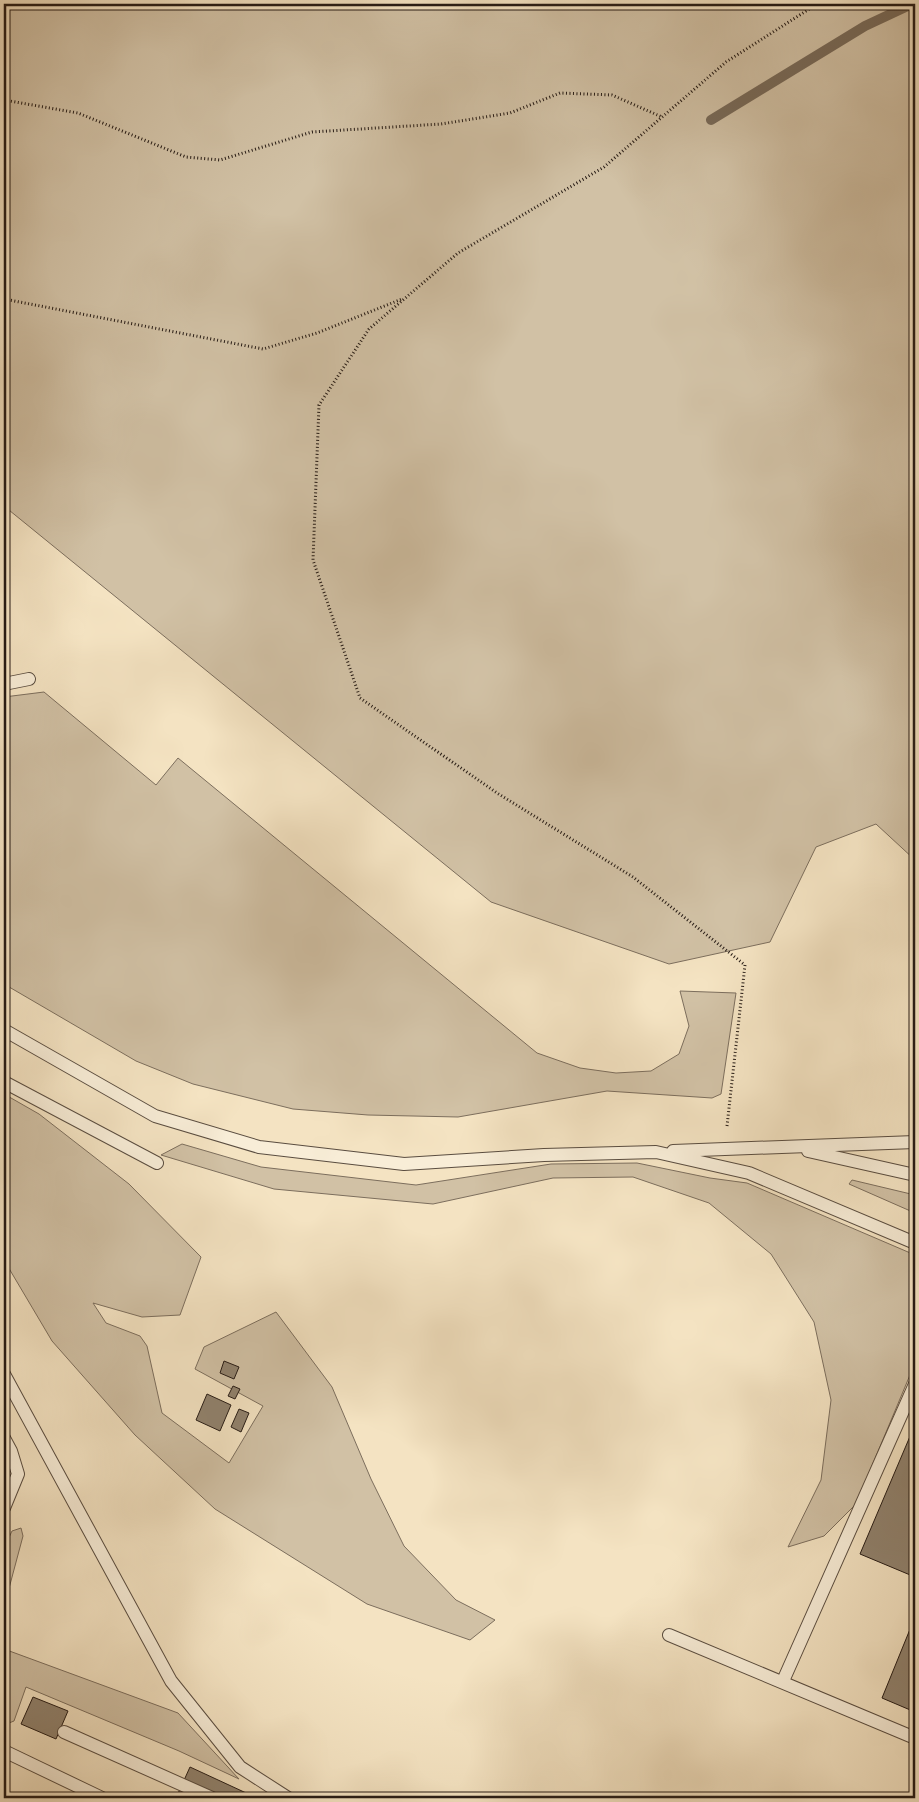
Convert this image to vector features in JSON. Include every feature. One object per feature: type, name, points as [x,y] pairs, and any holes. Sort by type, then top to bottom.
[{"type":"lane","points":[[4,684],[28,679]]},
{"type":"lane","points":[[4,1030],[155,1116],[259,1148],[404,1164],[544,1155],[915,1142]]},
{"type":"lane","points":[[4,1082],[157,1163]]},
{"type":"lane","points":[[789,1147],[915,1175]]},
{"type":"lane","points":[[656,1152],[748,1173],[915,1243]]},
{"type":"lane","points":[[4,1374],[171,1681],[240,1767],[288,1798]]},
{"type":"lane","points":[[783,1682],[915,1384]]},
{"type":"lane","points":[[4,1438],[11,1451],[18,1474],[4,1508]]},
{"type":"lane","points":[[669,1635],[915,1738]]},
{"type":"lane","points":[[64,1732],[212,1798]]},
{"type":"lane","points":[[4,1750],[102,1798]]},
{"type":"path","points":[[724,1149],[745,966],[633,878],[497,793],[360,698],[313,560],[319,405],[369,329],[458,253],[604,167],[726,62],[817,4]]},
{"type":"path","points":[[4,100],[78,113],[186,157],[220,160],[312,132],[441,124],[510,112],[560,94],[612,95],[662,118]]},
{"type":"path","points":[[4,300],[263,349],[317,333],[405,298]]},
{"type":"shaded area","points":[[4,4],[915,4],[915,860],[876,824],[816,847],[770,942],[669,964],[491,902],[4,506]]},
{"type":"shaded area","points":[[44,692],[156,785],[178,758],[537,1053],[580,1068],[616,1073],[651,1071],[679,1054],[689,1026],[680,991],[736,993],[721,1094],[712,1098],[607,1091],[458,1117],[368,1115],[293,1109],[193,1084],[136,1061],[4,984],[4,697]]},
{"type":"shaded area","points":[[4,1094],[39,1114],[129,1184],[201,1257],[180,1315],[142,1317],[93,1303],[106,1323],[140,1336],[147,1346],[162,1413],[229,1463],[263,1406],[195,1369],[204,1347],[276,1312],[332,1387],[371,1479],[404,1546],[456,1600],[495,1620],[470,1640],[367,1604],[215,1509],[135,1435],[52,1341],[4,1260]]},
{"type":"shaded area","points":[[182,1144],[261,1167],[416,1185],[551,1164],[637,1163],[710,1178],[747,1183],[915,1255],[915,1363],[856,1504],[824,1536],[788,1547],[821,1480],[831,1400],[814,1322],[771,1254],[709,1203],[633,1177],[553,1178],[433,1204],[274,1189],[161,1155]]},
{"type":"shaded area","points":[[852,1180],[915,1195],[915,1213],[849,1184]]},
{"type":"shaded area","points":[[21,1528],[23,1536],[4,1607],[4,1548],[12,1531]]},
{"type":"shaded area","points":[[4,1649],[178,1713],[239,1779],[179,1751],[26,1687],[14,1721],[4,1725]]},
{"type":"building","points":[[224,1361],[239,1367],[234,1379],[220,1373]]},
{"type":"building","points":[[233,1386],[240,1389],[235,1399],[228,1396]]},
{"type":"building","points":[[207,1394],[231,1405],[220,1431],[196,1420]]},
{"type":"building","points":[[239,1409],[249,1413],[241,1432],[231,1427]]},
{"type":"building","points":[[911,1434],[915,1436],[915,1577],[860,1554]]},
{"type":"building","points":[[915,1617],[915,1712],[882,1698]]},
{"type":"building","points":[[33,1697],[68,1711],[56,1739],[21,1724]]},
{"type":"building","points":[[190,1767],[257,1798],[176,1798]]},
{"type":"waterway","points":[[711,120],[865,26],[912,4]]}]
